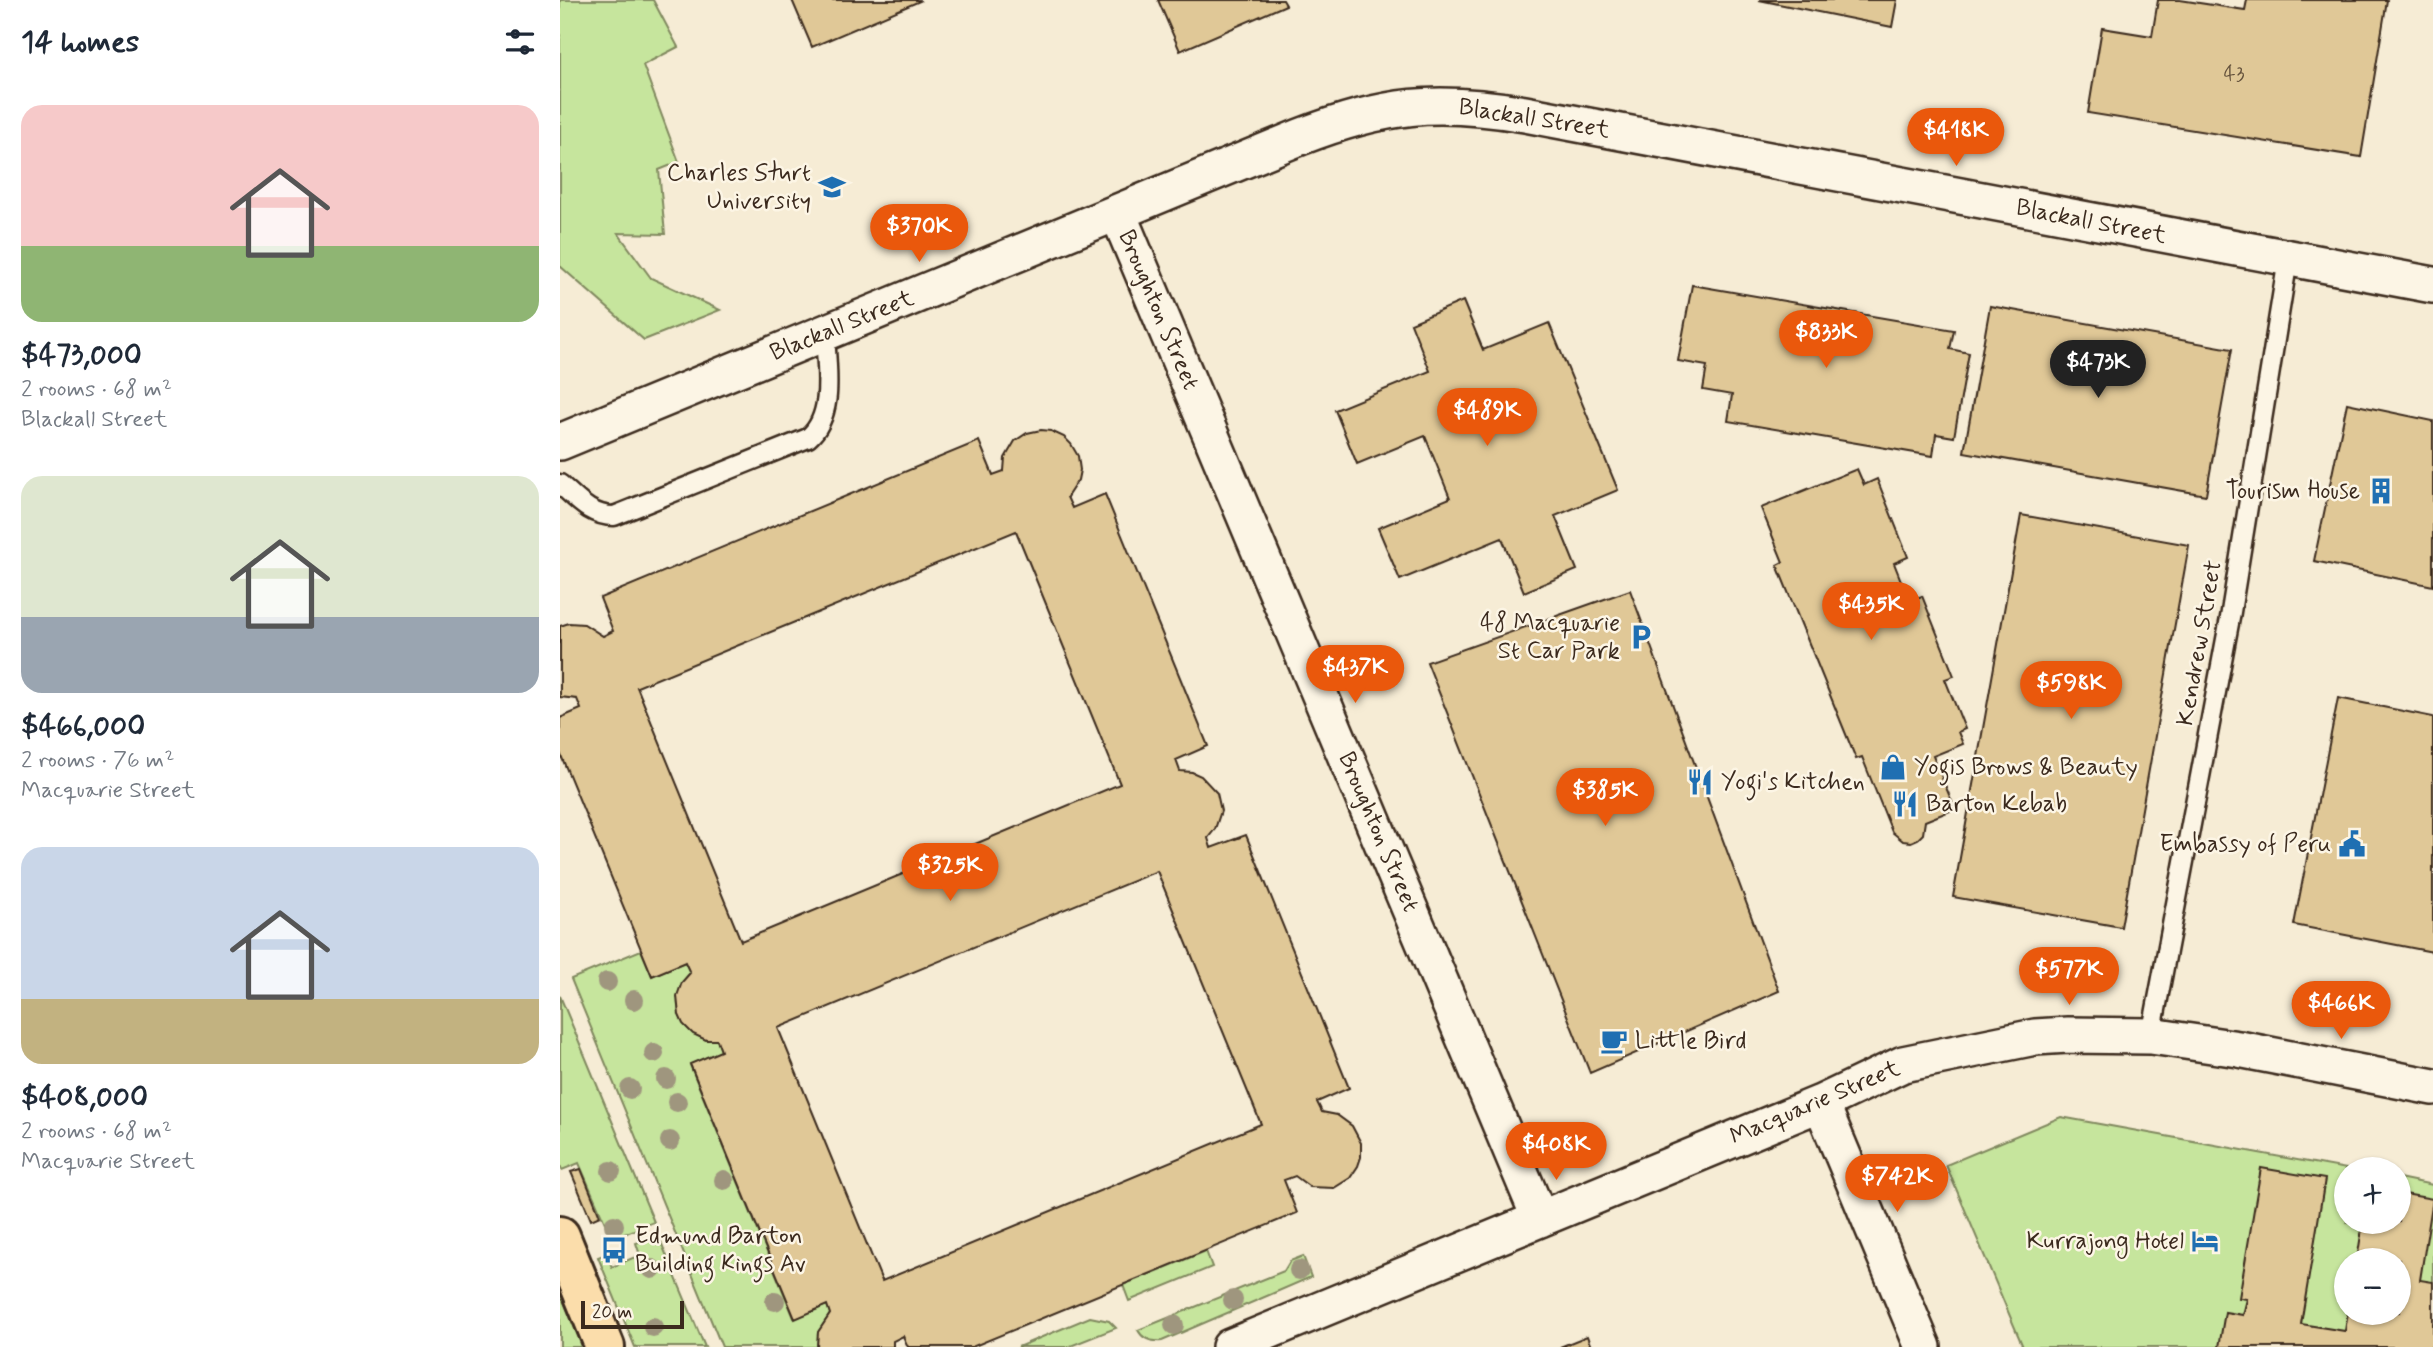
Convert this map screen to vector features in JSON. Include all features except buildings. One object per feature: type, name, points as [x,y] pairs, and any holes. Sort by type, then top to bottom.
[{"type":"main road","points":[[560,1236],[605,1347]]},
{"type":"street","name":"Blackall Street","points":[[560,442],[1328,126],[1388,110],[1447,105],[1525,114],[2433,285]]},
{"type":"street","name":"Broughton Street","points":[[1118,214],[1540,1219]]},
{"type":"street","name":"Macquarie Street","points":[[1230,1347],[1821,1103],[1903,1064],[1970,1049],[2035,1037],[2151,1036],[2239,1049],[2433,1087]]},
{"type":"street","points":[[1821,1103],[1923,1347]]},
{"type":"lane","name":"Kendrew Street","points":[[2151,1036],[2230,618],[2288,258]]},
{"type":"lane","points":[[560,484],[590,511],[614,516],[808,438],[818,427],[824,408],[825,333]]},
{"type":"green space","points":[[560,0],[653,0],[678,47],[643,65],[679,162],[659,170],[665,234],[618,233],[651,278],[720,310],[644,340],[560,266]]},
{"type":"green space","points":[[641,950],[652,976],[685,962],[690,973],[682,983],[678,995],[680,1017],[694,1034],[717,1040],[721,1051],[690,1065],[794,1318],[827,1305],[830,1314],[818,1332],[817,1347],[722,1347],[571,979]]},
{"type":"green space","points":[[560,996],[654,1222],[612,1239],[579,1163],[562,1170],[560,1165]]},
{"type":"green space","name":"Kurrajong Hotel","points":[[2061,1117],[2334,1167],[2334,1234],[2411,1234],[2411,1180],[2433,1185],[2433,1347],[2023,1347],[1946,1165]]},
{"type":"green space","points":[[658,1235],[705,1347],[635,1347],[598,1257],[606,1254],[612,1267],[640,1255],[636,1243]]},
{"type":"green space","points":[[1206,1251],[1212,1267],[1129,1301],[1123,1285]]},
{"type":"green space","points":[[1303,1256],[1311,1277],[1162,1341],[1148,1340],[1138,1330],[1284,1271],[1290,1261]]},
{"type":"green space","points":[[560,1292],[583,1347],[560,1347]]},
{"type":"green space","points":[[1090,1317],[1109,1321],[1116,1328],[1068,1347],[1018,1347]]},
{"type":"place","name":"Charles Sturt University","points":[[832,187]]},
{"type":"place","name":"Tourism House","points":[[2381,491]]},
{"type":"place","name":"48 Macquarie St Car Park","points":[[1641,637]]},
{"type":"place","name":"Yogis Brows & Beauty","points":[[1893,767]]},
{"type":"place","name":"Yogi's Kitchen","points":[[1700,782]]},
{"type":"place","name":"Barton Kebab","points":[[1905,804]]},
{"type":"place","name":"Embassy of Peru","points":[[2352,844]]},
{"type":"place","name":"Little Bird","points":[[1614,1041]]},
{"type":"place","name":"Kurrajong Hotel","points":[[2205,1241]]},
{"type":"place","name":"Edmund Barton Building Kings Av","points":[[614,1250]]}]
